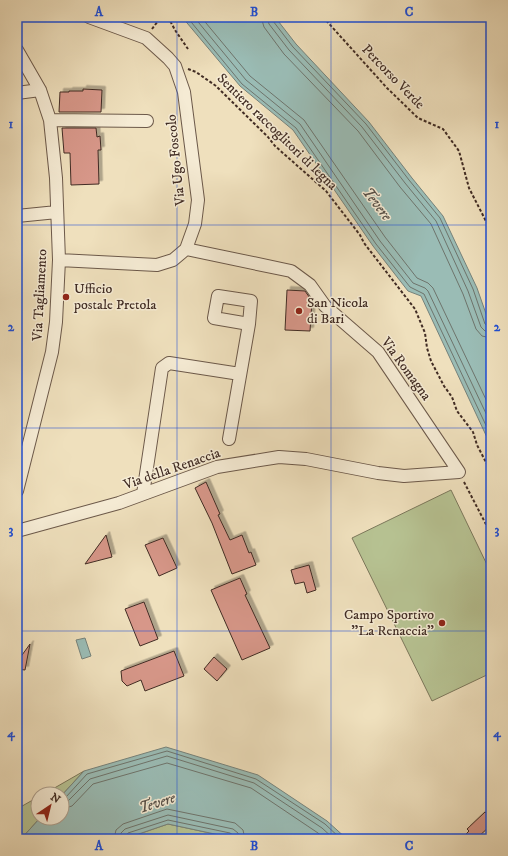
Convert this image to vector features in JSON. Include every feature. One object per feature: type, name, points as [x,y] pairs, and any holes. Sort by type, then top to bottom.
[{"type":"street","points":[[89,17],[145,38]]},
{"type":"street","name":"Via Ugo Foscolo","points":[[145,38],[175,66],[184,92],[198,200],[196,224],[186,249]]},
{"type":"street","name":"Via Tagliamento","points":[[17,50],[40,90],[50,120],[56,178],[59,260],[56,322],[52,352],[17,491]]},
{"type":"street","points":[[17,93],[40,90]]},
{"type":"street","points":[[50,120],[147,121]]},
{"type":"street","points":[[17,216],[57,212]]},
{"type":"street","points":[[59,260],[157,265],[173,260],[186,249]]},
{"type":"street","name":"Via Romagna","points":[[186,249],[290,271],[310,285],[325,306],[378,352],[458,472]]},
{"type":"street","points":[[229,439],[249,324]]},
{"type":"street","points":[[143,494],[162,368],[169,363],[240,374]]},
{"type":"street","name":"Via della Renaccia","points":[[17,530],[118,503],[217,467],[279,457],[306,459],[378,473],[404,476],[458,472]]},
{"type":"path","points":[[145,38],[161,17]]},
{"type":"path","points":[[168,17],[188,50]]},
{"type":"path","name":"Percorso Verde","points":[[323,17],[387,88],[418,118],[443,129],[459,152],[469,188],[491,230]]},
{"type":"path","name":"Sentiero raccoglitori di legna","points":[[196,72],[207,78],[225,94],[275,146],[326,191],[360,235],[364,244],[415,309],[425,333],[431,361],[444,386],[452,397],[457,411],[473,432],[477,445],[490,470],[491,479]]},
{"type":"path","points":[[458,472],[491,534]]},
{"type":"green space","name":"Campo Sportivo \"La Renaccia\"","points":[[451,490],[491,573],[491,673],[432,701],[352,538]]},
{"type":"green space","points":[[84,771],[70,786],[58,786]]},
{"type":"green space","points":[[30,802],[30,826],[33,826],[21,839],[17,839],[17,809]]},
{"type":"green space","points":[[168,824],[238,839],[124,839]]},
{"type":"water","name":"Tevere","points":[[182,17],[275,17],[296,44],[369,122],[443,216],[477,288],[491,328],[491,446],[421,296],[408,291],[373,246],[293,130],[240,86]]},
{"type":"water","points":[[85,638],[91,656],[82,659],[76,640]]},
{"type":"water","name":"Tevere","points":[[166,747],[258,775],[327,821],[347,839],[238,839],[168,824],[124,839],[21,839],[33,826],[70,826],[70,786],[84,771]]},
{"type":"building","points":[[83,89],[102,90],[101,112],[59,112],[60,92],[83,91]]},
{"type":"building","points":[[62,128],[96,128],[97,137],[100,136],[101,150],[98,150],[99,184],[71,185],[70,153],[64,153]]},
{"type":"building","name":"San Nicola di Bari","points":[[287,290],[305,291],[312,301],[310,331],[285,330]]},
{"type":"building","points":[[206,482],[220,514],[218,515],[230,540],[242,535],[249,553],[251,552],[256,565],[232,574],[212,523],[195,488]]},
{"type":"building","points":[[106,535],[112,557],[85,564]]},
{"type":"building","points":[[163,538],[177,568],[159,576],[145,545]]},
{"type":"building","points":[[309,565],[316,590],[307,593],[304,582],[295,584],[291,570]]},
{"type":"building","points":[[240,578],[247,594],[245,595],[270,648],[242,660],[211,590]]},
{"type":"building","points":[[144,602],[158,639],[140,646],[125,609]]},
{"type":"building","points":[[30,644],[25,670],[17,669],[17,662]]},
{"type":"building","points":[[174,651],[184,676],[145,691],[141,680],[127,686],[122,681],[121,671]]},
{"type":"building","points":[[214,657],[227,669],[217,681],[204,669]]},
{"type":"building","points":[[485,812],[491,817],[491,825],[476,839],[471,839],[466,834],[469,831],[467,829]]},
{"type":"place","name":"Ufficio postale Pretola","points":[[66,297]]},
{"type":"place","name":"San Nicola di Bari","points":[[299,311]]},
{"type":"place","name":"Campo Sportivo \"La Renaccia\"","points":[[442,623]]}]
